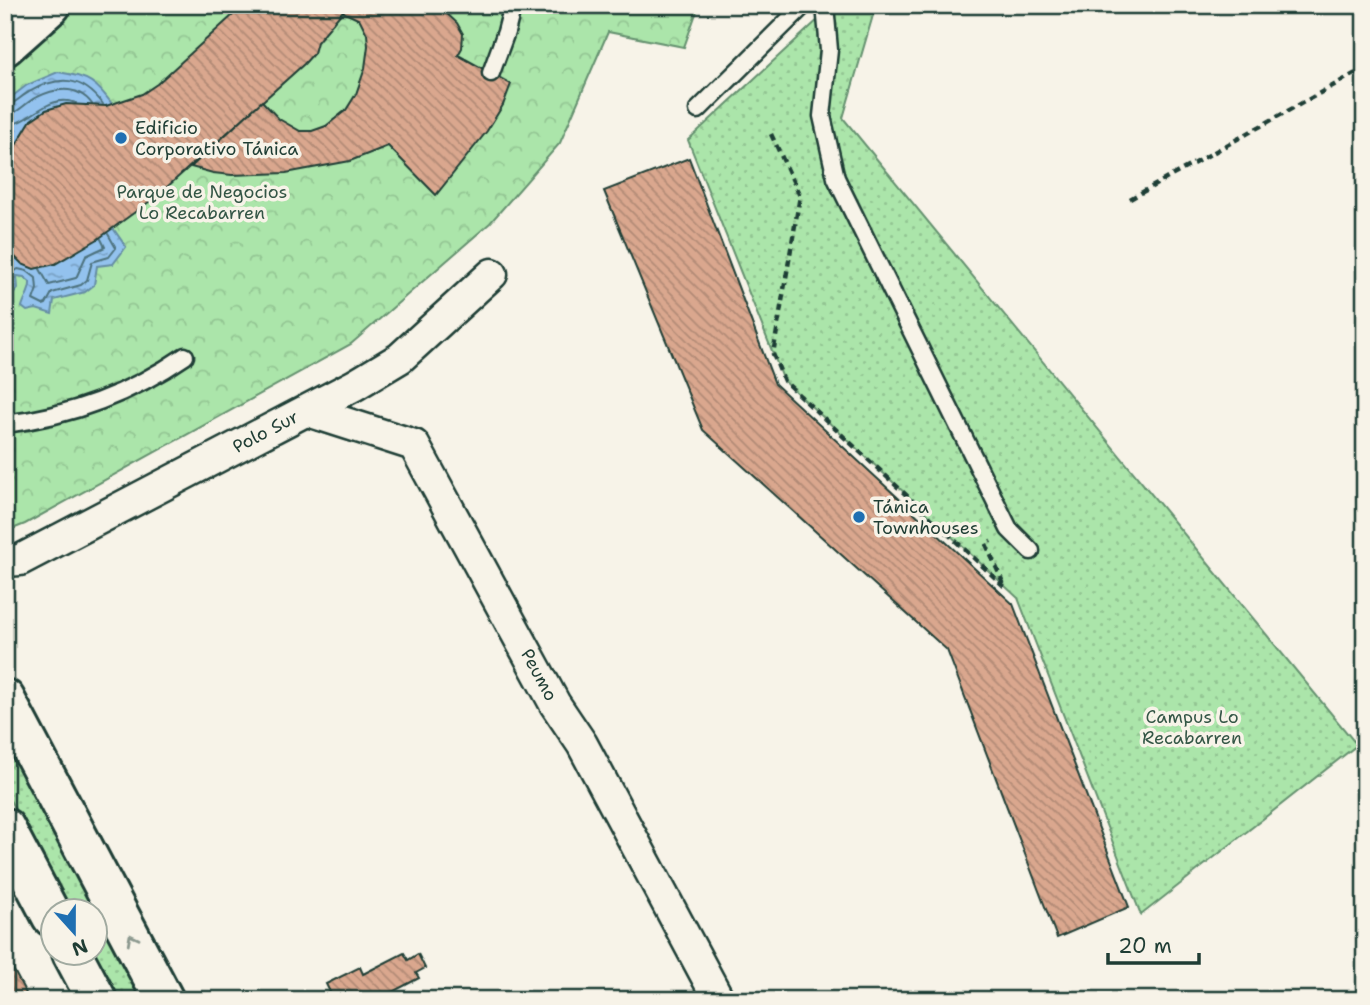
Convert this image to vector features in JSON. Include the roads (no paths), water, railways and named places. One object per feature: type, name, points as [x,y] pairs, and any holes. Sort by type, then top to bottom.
[{"type":"street","points":[[5,46],[51,5]]},
{"type":"street","name":"Polo Sur","points":[[10,566],[308,411],[400,358],[492,274]]},
{"type":"street","name":"Peumo","points":[[308,411],[414,445],[555,704],[582,744],[719,1000]]},
{"type":"street","points":[[8,711],[164,1000]]},
{"type":"street","points":[[5,828],[42,897]]},
{"type":"street","points":[[79,967],[97,1000]]},
{"type":"lane","points":[[491,73],[513,5]]},
{"type":"lane","points":[[698,110],[804,5]]},
{"type":"lane","points":[[825,5],[829,50],[822,116],[836,178],[1009,529],[1031,551]]},
{"type":"lane","points":[[5,424],[69,412],[100,402],[162,372],[185,356]]},
{"type":"water","points":[[58,72],[92,82],[116,109],[106,218],[126,247],[113,264],[97,266],[94,285],[85,292],[54,300],[52,314],[36,309],[27,311],[22,307],[30,285],[24,277],[17,276],[18,289],[5,303],[5,102],[27,85]]},
{"type":"place","name":"Edificio Corporativo Tánica","points":[[121,138]]},
{"type":"place","name":"Tánica Townhouses","points":[[859,517]]},
{"type":"park label","name":"Parque de Negocios Lo Recabarren","points":[[202,202]]},
{"type":"park label","name":"Campus Lo Recabarren","points":[[1192,727]]}]
